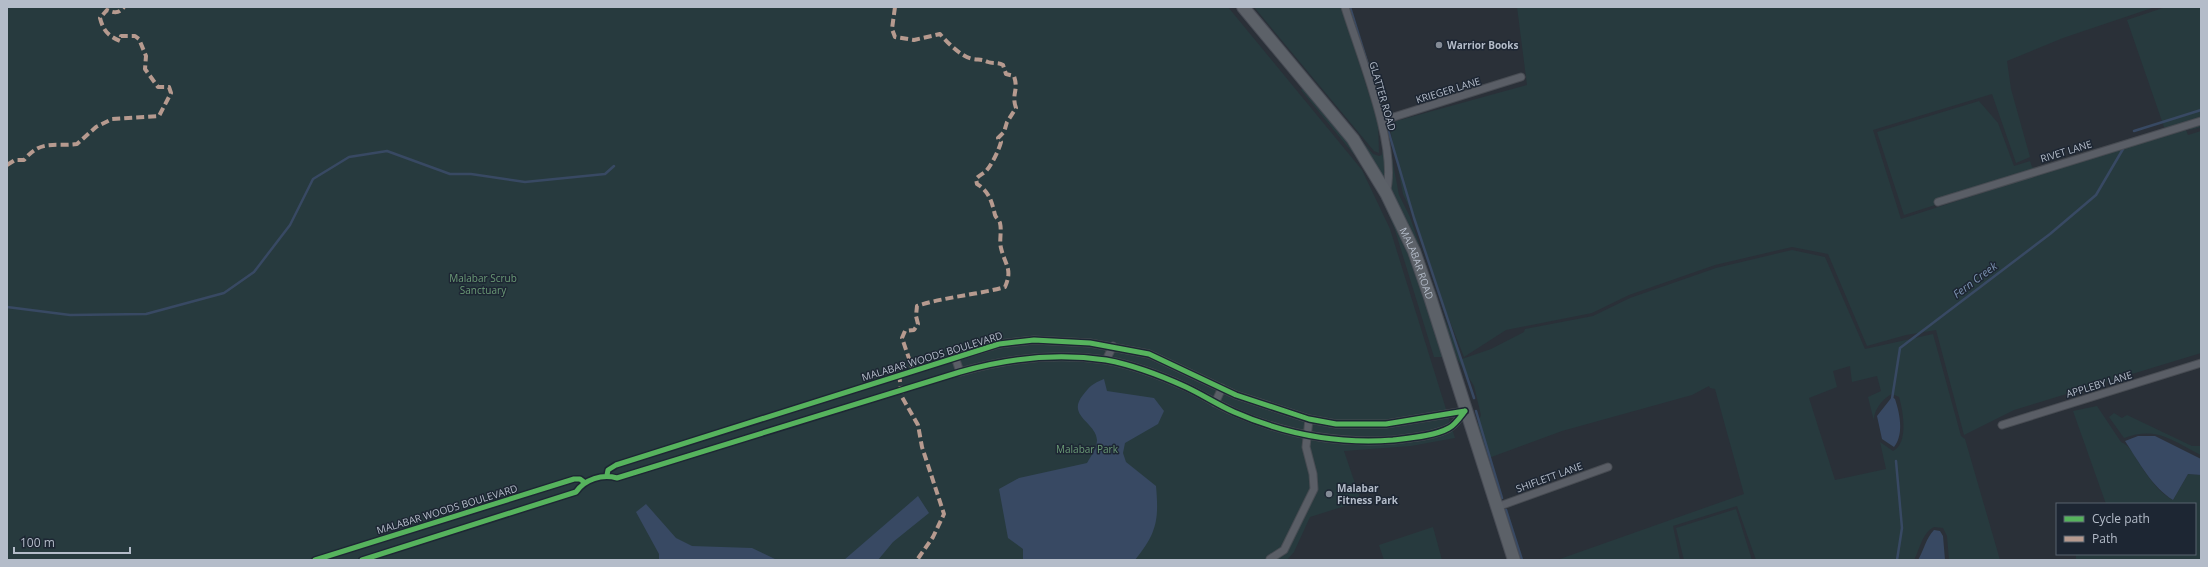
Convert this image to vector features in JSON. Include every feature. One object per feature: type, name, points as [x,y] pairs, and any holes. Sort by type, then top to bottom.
[{"type":"main road","name":"MALABAR ROAD","points":[[1243,7],[1353,139],[1386,193],[1414,251],[1514,560]]},
{"type":"street","name":"GLATTER ROAD","points":[[1345,7],[1381,121],[1390,168],[1390,180],[1386,193]]},
{"type":"street","name":"KRIEGER LANE","points":[[1381,121],[1521,78]]},
{"type":"street","name":"RIVET LANE","points":[[1938,202],[2201,121]]},
{"type":"street","name":"MALABAR WOODS BOULEVARD","points":[[1106,360],[1036,357],[1010,359],[960,372],[956,357],[999,344],[1034,340],[1113,346],[1149,354],[1222,388],[1309,419],[1336,424],[1386,424],[1466,411]]},
{"type":"street","points":[[1113,346],[1106,360],[1145,370],[1187,387],[1216,403],[1272,427],[1306,434],[1359,441],[1409,438],[1450,428],[1466,411]]},
{"type":"street","name":"APPLEBY LANE","points":[[2002,425],[2201,363]]},
{"type":"street","points":[[1216,403],[1222,388]]},
{"type":"street","points":[[1270,559],[1284,550],[1314,489],[1313,474],[1306,447],[1306,434],[1309,419]]},
{"type":"street","name":"SHIFLETT LANE","points":[[1497,506],[1608,467]]},
{"type":"green space","name":"Malabar Scrub Sanctuary","points":[[7,7],[1228,7],[1362,170],[1390,229],[1455,438],[1411,446],[1344,451],[1361,501],[1310,517],[1294,552],[1287,560],[7,560]]},
{"type":"green space","points":[[1254,7],[1341,7],[1378,122],[1379,153],[1374,151]]},
{"type":"green space","points":[[1517,7],[2155,7],[2063,38],[2007,61],[2011,89],[2030,157],[2016,163],[1992,94],[1873,130],[1901,219],[2116,150],[2186,130],[2188,135],[2201,131],[2201,353],[2014,410],[1964,435],[1936,330],[1906,335],[1867,346],[1828,254],[1792,247],[1715,265],[1629,295],[1592,313],[1506,330],[1464,357],[1447,314],[1413,215],[1403,194],[1389,123],[1527,85]]},
{"type":"green space","points":[[2166,7],[2201,7],[2201,127],[2190,130],[2190,128],[2164,127],[2127,20]]},
{"type":"green space","points":[[1313,82],[1373,154],[1379,156],[1382,155],[1384,140],[1383,128],[1386,126],[1399,195],[1410,217],[1443,315],[1462,359],[1491,349],[1524,332],[1525,329],[1593,316],[1630,298],[1716,268],[1792,250],[1825,257],[1865,349],[1933,334],[1961,436],[1965,439],[2000,560],[1949,560],[1947,536],[1943,528],[1934,527],[1924,537],[1914,560],[1756,560],[1737,506],[1673,526],[1680,560],[1557,560],[1744,494],[1715,389],[1710,388],[1709,386],[1692,395],[1562,431],[1486,459],[1476,428],[1481,415],[1474,386],[1456,357],[1453,357],[1418,250]],"holes":[[[1850,366],[1852,382],[1877,376],[1881,391],[1868,397],[1874,421],[1875,413],[1885,398],[1892,394],[1899,397],[1904,426],[1903,434],[1898,447],[1893,451],[1880,442],[1886,469],[1835,480],[1809,398],[1837,387],[1833,371]]]},
{"type":"green space","points":[[1305,87],[1344,134],[1366,166],[1380,192],[1405,245],[1444,357],[1434,357],[1394,227],[1383,202],[1365,168],[1301,90]]},
{"type":"green space","points":[[1979,101],[1998,123],[2014,166],[2030,161],[2032,167],[2041,169],[2066,163],[1904,215],[1877,132]]},
{"type":"green space","points":[[2097,406],[2121,442],[2130,449],[2159,490],[2173,500],[2188,474],[2201,475],[2201,560],[2076,560],[2076,555],[2196,555],[2196,503],[2106,503],[2073,411]]},
{"type":"green space","points":[[2114,413],[2122,418],[2127,415],[2192,446],[2201,446],[2201,455],[2164,436],[2155,434],[2146,433],[2124,438],[2109,417]]},
{"type":"green space","points":[[1736,509],[1752,560],[1684,560],[1676,528]]},
{"type":"green space","points":[[1433,527],[1442,560],[1384,560],[1379,545]]},
{"type":"water","points":[[1104,379],[1107,391],[1154,398],[1164,411],[1158,424],[1125,443],[1123,453],[1126,462],[1156,486],[1157,508],[1155,526],[1152,534],[1135,560],[1023,560],[1023,549],[1008,538],[999,489],[1019,478],[1087,463],[1095,449],[1097,440],[1092,428],[1080,414],[1078,408],[1079,402],[1090,387]]},
{"type":"water","points":[[1892,397],[1895,399],[1900,417],[1899,436],[1894,447],[1882,439],[1877,416]]},
{"type":"water","points":[[2138,436],[2155,436],[2201,459],[2201,475],[2188,474],[2173,500],[2165,495],[2152,481],[2125,441]]},
{"type":"water","points":[[918,496],[929,513],[893,542],[878,560],[844,560]]},
{"type":"water","points":[[646,504],[676,538],[692,546],[752,548],[777,560],[659,560],[659,554],[636,512]]},
{"type":"water","points":[[1934,530],[1940,531],[1943,536],[1945,560],[1918,560],[1929,537]]},
{"type":"waterway","points":[[1350,7],[1383,113]]},
{"type":"waterway","name":"Fern Creek","points":[[2134,131],[2201,110]]},
{"type":"waterway","points":[[1386,123],[1414,218],[1474,398]]},
{"type":"waterway","name":"Fern Creek","points":[[1892,399],[1900,348],[2050,234],[2096,195],[2123,149]]},
{"type":"waterway","points":[[7,307],[70,315],[146,314],[224,293],[254,272],[290,225],[313,179],[349,157],[387,151],[450,174],[471,174],[525,182],[605,174],[614,166]]},
{"type":"waterway","points":[[1476,411],[1502,498]]},
{"type":"waterway","name":"Fern Creek","points":[[1896,461],[1902,528],[1897,560]]},
{"type":"waterway","points":[[1506,510],[1522,560]]},
{"type":"marked path","points":[[7,165],[15,160],[24,160],[30,153],[42,146],[77,144],[96,127],[112,119],[159,116],[171,93],[169,87],[158,87],[145,69],[146,56],[139,39],[135,36],[121,36],[120,41],[109,35],[101,22],[100,18],[107,10],[116,12],[120,11],[124,7]]},
{"type":"marked path","points":[[895,7],[892,29],[895,37],[914,40],[940,34],[955,49],[968,58],[1003,65],[1006,74],[1014,76],[1016,85],[1014,99],[1016,108],[1007,122],[1004,132],[998,138],[1001,142],[999,149],[988,169],[976,179],[977,184],[987,193],[995,215],[1000,223],[1000,245],[1008,267],[1008,276],[1005,287],[938,300],[917,306],[916,316],[918,324],[914,330],[905,331],[902,338],[913,370]]},
{"type":"marked path","points":[[899,374],[902,397],[918,425],[922,447],[944,514],[933,537],[917,560]]},
{"type":"cycle path","points":[[607,475],[608,470],[616,465],[999,344],[1034,340],[1090,343],[1149,354],[1236,395],[1309,419],[1336,424],[1386,424],[1465,411]]},
{"type":"cycle path","points":[[362,560],[576,492],[584,484],[600,477],[617,478],[960,372],[1014,360],[1069,357],[1116,362],[1167,379],[1253,420],[1292,432],[1332,439],[1373,441],[1429,435],[1451,427],[1465,411]]},
{"type":"cycle path","points":[[315,560],[574,479],[580,479],[584,482]]},
{"type":"place","name":"Warrior Books","points":[[1439,45]]},
{"type":"place","name":"Malabar Fitness Park","points":[[1329,494]]},
{"type":"park label","name":"Malabar Park","points":[[1087,449]]}]
